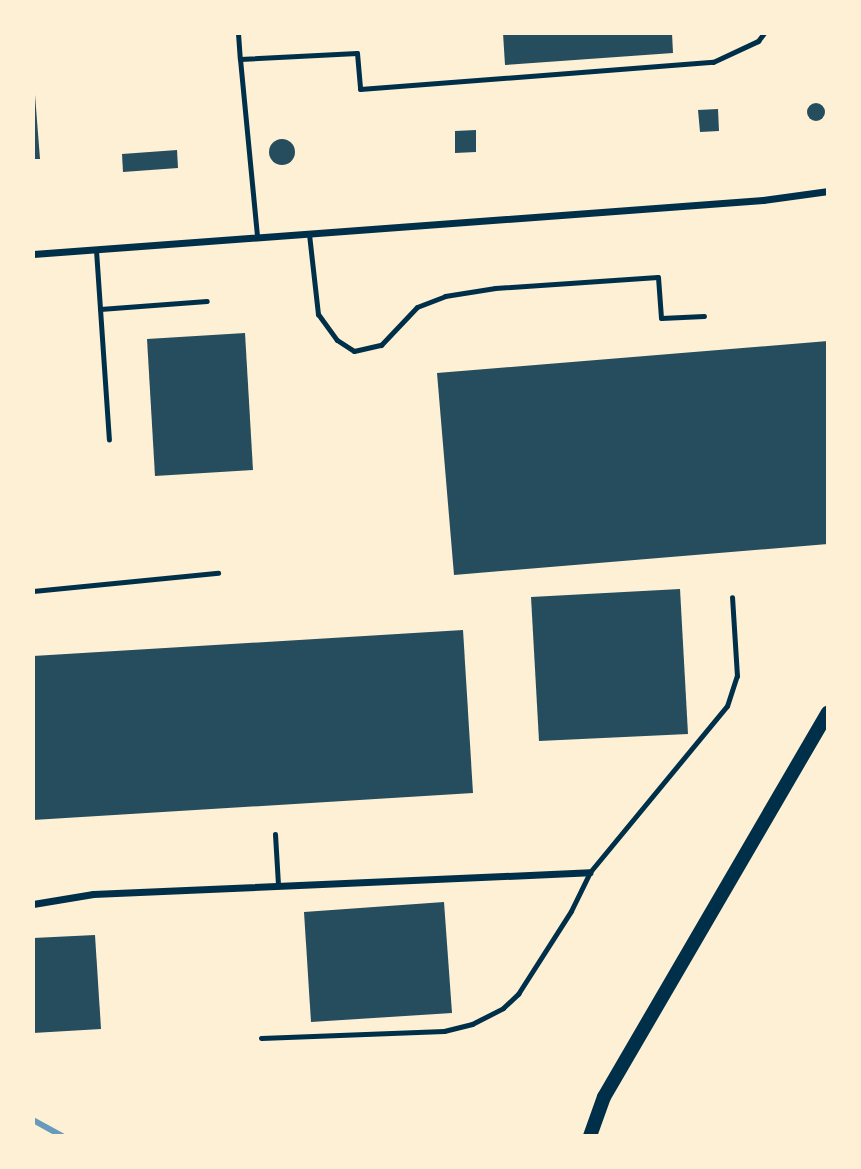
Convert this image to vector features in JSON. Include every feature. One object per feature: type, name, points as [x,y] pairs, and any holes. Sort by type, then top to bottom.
[{"type":"main road","points":[[590,1136],[604,1097],[828,712]]},
{"type":"street","points":[[33,254],[762,200],[828,191]]},
{"type":"street","points":[[33,904],[93,894],[590,872]]},
{"type":"lane","points":[[238,33],[257,237]]},
{"type":"lane","points":[[240,59],[358,52],[360,89],[713,62],[758,41],[764,33]]},
{"type":"lane","points":[[309,234],[318,314],[337,340],[354,351],[381,345],[417,307],[445,296],[495,288],[658,277],[661,318],[704,316]]},
{"type":"lane","points":[[96,250],[109,440]]},
{"type":"lane","points":[[100,309],[207,301]]},
{"type":"lane","points":[[33,591],[218,573]]},
{"type":"lane","points":[[261,1038],[444,1031],[472,1024],[503,1007],[518,993],[572,911],[590,872],[727,706],[737,676],[732,597]]},
{"type":"lane","points":[[275,834],[278,885]]},
{"type":"building","points":[[503,33],[672,33],[673,53],[505,65]]},
{"type":"building","points":[[33,69],[40,159],[33,159]]},
{"type":"building","points":[[812,103],[820,103],[825,112],[823,119],[812,121],[807,116],[807,108]]},
{"type":"building","points":[[718,109],[719,131],[700,132],[698,110]]},
{"type":"building","points":[[476,130],[476,152],[455,153],[455,131]]},
{"type":"building","points":[[282,139],[291,143],[295,152],[291,161],[282,165],[273,161],[269,152],[273,143]]},
{"type":"building","points":[[177,150],[178,168],[123,172],[122,154]]},
{"type":"building","points":[[245,333],[253,470],[155,476],[147,339]]},
{"type":"building","points":[[828,341],[828,544],[454,575],[437,373]]},
{"type":"building","points":[[680,589],[688,734],[539,741],[531,597]]},
{"type":"building","points":[[463,630],[473,793],[33,820],[33,656]]},
{"type":"building","points":[[444,902],[452,1013],[311,1022],[304,912]]},
{"type":"building","points":[[95,935],[101,1029],[33,1033],[33,938]]},
{"type":"waterway","points":[[33,1120],[62,1136]]}]
